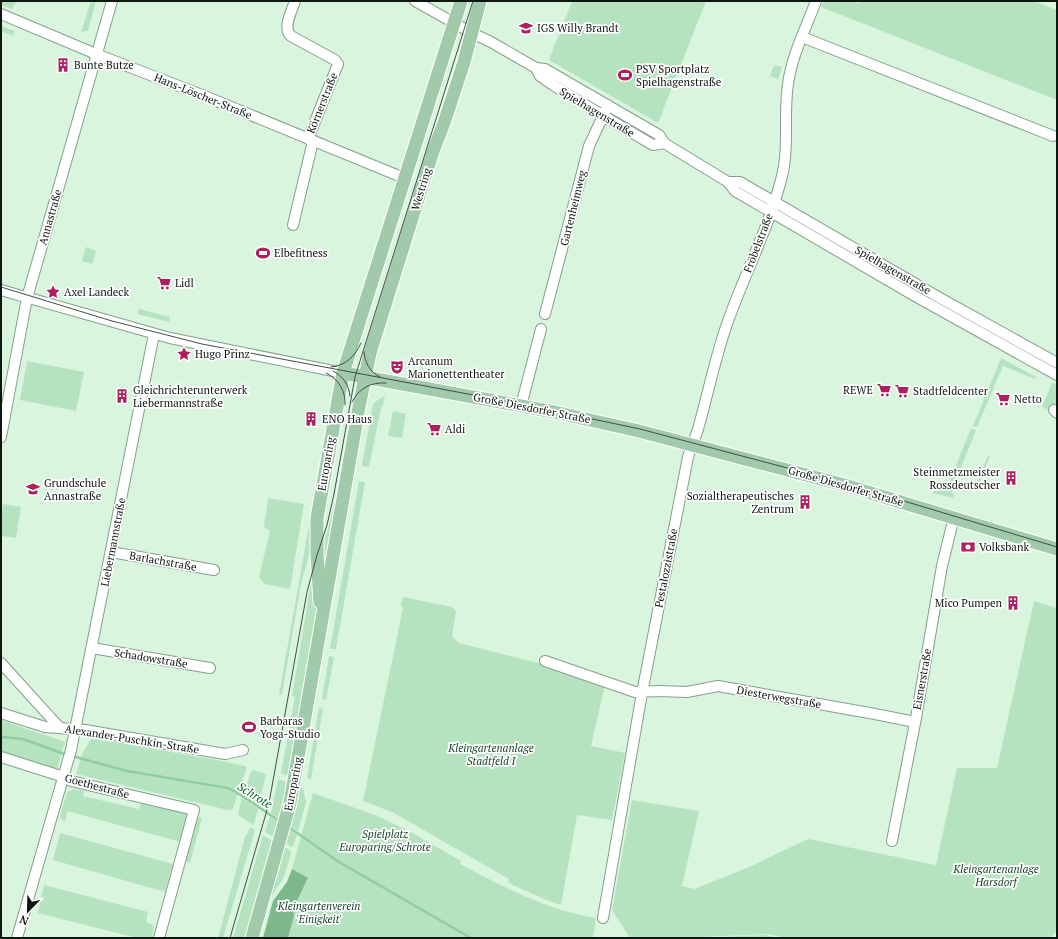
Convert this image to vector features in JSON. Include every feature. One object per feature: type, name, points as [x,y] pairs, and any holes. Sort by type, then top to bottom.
[{"type":"main road","name":"Westring","points":[[343,373],[453,22],[461,1]]},
{"type":"main road","name":"Westring","points":[[365,377],[370,353],[432,154],[455,88],[480,1]]},
{"type":"main road","name":"Große Diesdorfer Straße","points":[[343,373],[598,421],[691,444],[851,487],[1057,549]]},
{"type":"main road","name":"Europaring","points":[[321,628],[317,525],[324,476],[343,373]]},
{"type":"main road","name":"Europaring","points":[[252,938],[282,834],[294,781],[365,377]]},
{"type":"street","name":"Annastraße","points":[[1,437],[27,298],[112,1]]},
{"type":"street","name":"Körnerstraße","points":[[295,1],[287,28],[290,36],[336,61],[338,64],[310,140]]},
{"type":"street","name":"Spielhagenstraße","points":[[414,1],[536,68],[545,69],[608,105],[659,135],[664,144],[728,182],[735,191],[915,296],[1057,375]]},
{"type":"street","name":"Fröbelstraße","points":[[691,444],[697,430],[714,364],[727,323],[771,212],[782,176],[785,161],[788,83],[793,59],[816,1]]},
{"type":"street","name":"Hans-Löscher-Straße","points":[[1,14],[96,54],[207,97],[404,178]]},
{"type":"street","points":[[802,37],[1053,136]]},
{"type":"street","name":"Spielhagenstraße","points":[[536,68],[540,76],[553,86],[653,145],[664,144]]},
{"type":"street","name":"Gartenheimweg","points":[[545,314],[589,146],[608,105]]},
{"type":"street","points":[[293,225],[310,140]]},
{"type":"street","name":"Spielhagenstraße","points":[[728,182],[740,182],[940,298],[1057,363]]},
{"type":"street","name":"Große Diesdorfer Straße","points":[[1,290],[196,345],[343,373]]},
{"type":"street","points":[[521,406],[541,329]]},
{"type":"street","name":"Liebermannstraße","points":[[17,938],[69,761],[154,334]]},
{"type":"street","name":"Spielhagenstraße","points":[[1046,369],[1057,363]]},
{"type":"street","name":"Pestalozzistraße","points":[[603,918],[642,692],[691,444]]},
{"type":"street","name":"Eisnerstraße","points":[[892,840],[915,722],[942,566],[954,517]]},
{"type":"street","name":"Barlachstraße","points":[[111,552],[214,570]]},
{"type":"street","name":"Schadowstraße","points":[[92,648],[210,668]]},
{"type":"street","points":[[545,661],[632,692],[642,692]]},
{"type":"street","name":"Alexander-Puschkin-Straße","points":[[1,663],[60,728],[85,730],[226,754],[243,750]]},
{"type":"street","name":"Diesterwegstraße","points":[[642,692],[687,692],[718,686],[915,722]]},
{"type":"street","points":[[1,713],[45,727],[60,728]]},
{"type":"street","name":"Goethestraße","points":[[1,757],[64,777],[71,781],[194,810],[159,938]]},
{"type":"green space","points":[[1,1],[17,1],[12,9],[1,5]]},
{"type":"green space","points":[[91,1],[96,1],[88,31],[81,32]]},
{"type":"green space","name":"PSV Sportplatz Spielhagenstraße","points":[[572,1],[706,1],[658,123],[549,60]]},
{"type":"green space","points":[[824,1],[851,1],[858,3],[865,1],[1034,1],[1057,10],[1057,100],[821,7]]},
{"type":"green space","points":[[1,26],[15,31],[13,36],[1,31]]},
{"type":"green space","points":[[774,65],[782,67],[778,79],[770,76]]},
{"type":"green space","points":[[86,247],[96,251],[92,264],[82,261]]},
{"type":"green space","points":[[139,309],[170,317],[169,322],[137,314]]},
{"type":"green space","points":[[1001,358],[1036,377],[1035,379],[1003,366],[977,427],[973,426]]},
{"type":"green space","points":[[27,361],[84,372],[76,411],[20,400]]},
{"type":"green space","points":[[1052,383],[1057,384],[1057,413],[1042,407]]},
{"type":"green space","points":[[385,396],[381,408],[369,467],[365,467],[362,465],[373,404]]},
{"type":"green space","points":[[393,411],[406,414],[402,438],[388,436]]},
{"type":"green space","points":[[971,428],[976,430],[951,493],[954,494],[953,498],[933,493],[934,489],[941,488],[946,491]]},
{"type":"green space","points":[[988,455],[990,456],[978,487],[976,486]]},
{"type":"green space","points":[[321,457],[322,459],[311,548],[301,584],[282,695],[279,695]]},
{"type":"green space","points":[[359,481],[365,482],[336,649],[330,649]]},
{"type":"green space","points":[[336,496],[339,497],[324,581],[321,552]]},
{"type":"green space","points":[[268,498],[304,504],[290,589],[264,584],[259,577],[270,531],[264,527]]},
{"type":"green space","points":[[3,504],[21,507],[16,538],[1,536],[1,516]]},
{"type":"green space","points":[[313,575],[317,616],[290,777],[281,773],[295,697],[292,696]]},
{"type":"green space","name":"Kleingartenanlage Stadtfeld I","points":[[403,597],[452,607],[456,611],[452,637],[459,643],[546,665],[605,685],[591,746],[625,753],[612,820],[577,815],[561,905],[513,885],[508,882],[509,879],[392,812],[363,801],[403,608],[401,606]]},
{"type":"green space","name":"Kleingartenanlage Harsdorf","points":[[1034,601],[1057,608],[1057,930],[1051,938],[786,938],[768,934],[677,938],[630,938],[612,910],[632,800],[699,811],[682,886],[694,889],[747,868],[808,839],[936,865],[957,768],[997,768]]},
{"type":"green space","points":[[329,656],[334,657],[326,700],[322,699]]},
{"type":"green space","points":[[319,708],[323,709],[311,779],[307,778]]},
{"type":"green space","points":[[1,720],[65,742],[57,770],[1,751]]},
{"type":"green space","points":[[92,738],[217,760],[247,767],[233,808],[228,810],[76,774],[83,752]]},
{"type":"green space","points":[[253,770],[266,774],[259,805],[244,794],[250,774]]},
{"type":"green space","points":[[278,779],[289,783],[280,819],[271,813]]},
{"type":"green space","points":[[298,786],[303,788],[306,802],[298,831],[290,826]]},
{"type":"green space","points":[[74,789],[84,791],[83,796],[139,809],[141,802],[189,813],[181,842],[67,811],[65,822],[60,816],[67,792]]},
{"type":"green space","points":[[313,793],[375,815],[409,831],[461,861],[460,864],[526,897],[560,909],[596,918],[593,938],[288,938],[294,916],[293,909],[308,879],[292,869]]},
{"type":"green space","points":[[242,798],[258,809],[254,825],[239,816],[238,813]]},
{"type":"green space","points":[[196,816],[202,818],[190,863],[184,861]]},
{"type":"green space","points":[[270,816],[279,823],[275,838],[265,832]]},
{"type":"green space","points":[[251,827],[255,830],[223,938],[218,938],[245,837]]},
{"type":"green space","points":[[289,829],[297,835],[293,846],[291,847],[284,843]]},
{"type":"green space","points":[[60,833],[173,864],[165,892],[53,860]]},
{"type":"green space","points":[[263,835],[274,842],[246,938],[233,938]]},
{"type":"green space","points":[[283,847],[290,850],[291,854],[284,877],[270,899]]},
{"type":"green space","points":[[292,869],[308,878],[293,909],[294,916],[288,938],[263,938],[273,901],[287,882]]},
{"type":"green space","points":[[44,885],[148,912],[146,922],[154,925],[152,938],[137,938],[38,913]]},
{"type":"green space","points":[[766,935],[778,938],[696,938]]},
{"type":"waterway","name":"Schrote","points":[[1,737],[23,739],[67,755]]},
{"type":"waterway","name":"Schrote","points":[[72,756],[127,771],[228,788],[281,822]]},
{"type":"waterway","name":"Schrote","points":[[287,826],[339,862],[471,938]]},
{"type":"tram line","points":[[230,938],[269,803],[307,592],[327,525],[334,494],[355,377],[473,1]]},
{"type":"tram line","points":[[1,287],[112,321],[202,344],[521,404],[640,429],[844,483],[1057,547]]},
{"type":"tram line","points":[[331,367],[341,365],[349,360],[361,343]]},
{"type":"tram line","points":[[364,352],[369,367],[373,373],[380,377]]},
{"type":"tram line","points":[[333,371],[340,375],[345,381],[350,396]]},
{"type":"tram line","points":[[326,373],[335,379],[341,386],[345,405]]},
{"type":"tram line","points":[[352,402],[358,393],[366,387],[386,383]]},
{"type":"place","name":"IGS Willy Brandt","points":[[526,28]]},
{"type":"place","name":"Bunte Butze","points":[[63,65]]},
{"type":"place","name":"PSV Sportplatz Spielhagenstraße","points":[[625,75]]},
{"type":"place","name":"Elbefitness","points":[[263,253]]},
{"type":"place","name":"Lidl","points":[[164,283]]},
{"type":"place","name":"Axel Landeck","points":[[53,292]]},
{"type":"place","name":"Hugo Prinz","points":[[184,354]]},
{"type":"place","name":"Arcanum Marionettentheater","points":[[397,367]]},
{"type":"place","name":"REWE","points":[[884,390]]},
{"type":"place","name":"Stadtfeldcenter","points":[[902,391]]},
{"type":"place","name":"Gleichrichterunterwerk Liebermannstraße","points":[[122,396]]},
{"type":"place","name":"Netto","points":[[1003,399]]},
{"type":"place","name":"ENO Haus","points":[[311,419]]},
{"type":"place","name":"Aldi","points":[[434,429]]},
{"type":"place","name":"Steinmetzmeister Rossdeutscher","points":[[1011,478]]},
{"type":"place","name":"Grundschule Annastraße","points":[[33,489]]},
{"type":"place","name":"Sozialtherapeutisches Zentrum","points":[[805,502]]},
{"type":"place","name":"Volksbank","points":[[968,547]]},
{"type":"place","name":"Mico Pumpen","points":[[1013,603]]},
{"type":"place","name":"Barbaras Yoga-Studio","points":[[249,727]]},
{"type":"park label","name":"Spielplatz Europaring/Schrote","points":[[385,840]]},
{"type":"park label","name":"Kleingartenverein 'Einigkeit'","points":[[319,912]]}]
